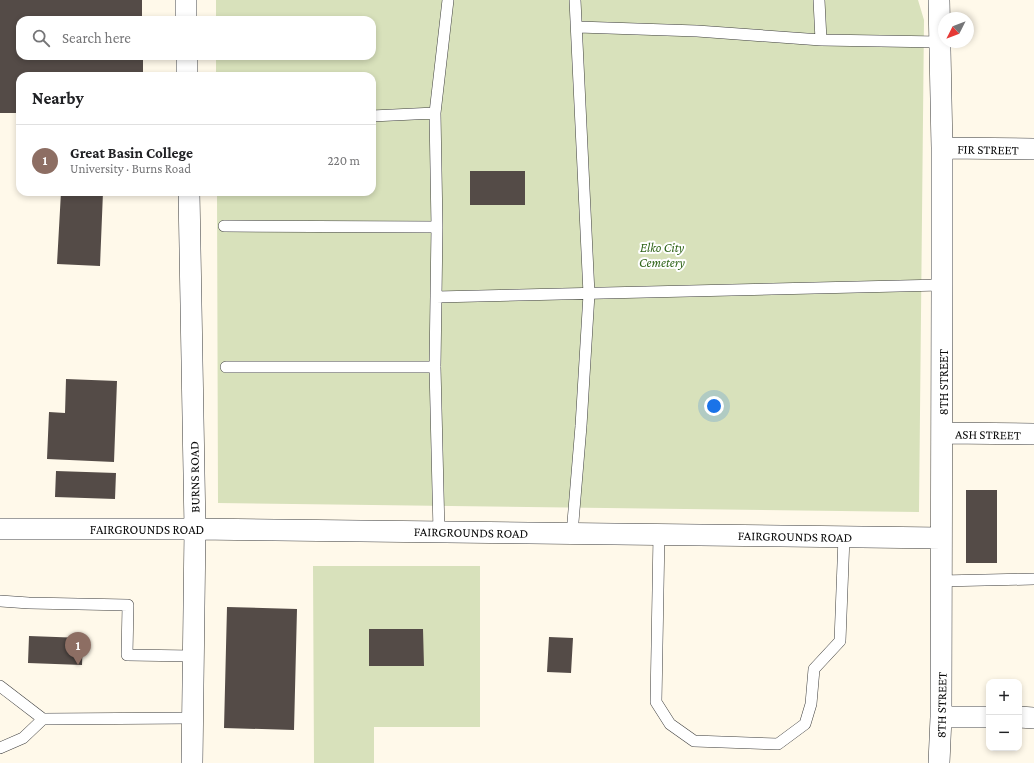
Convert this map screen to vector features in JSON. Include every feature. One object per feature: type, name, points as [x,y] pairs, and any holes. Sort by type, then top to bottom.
[{"type":"street","points":[[186,0],[186,16]]},
{"type":"street","name":"8TH STREET","points":[[939,0],[939,12]]},
{"type":"street","name":"8TH STREET","points":[[939,763],[941,717],[941,538],[943,433],[940,48]]},
{"type":"street","points":[[187,60],[187,72]]},
{"type":"street","name":"FIR STREET","points":[[942,148],[1034,149]]},
{"type":"street","name":"BURNS ROAD","points":[[189,196],[195,529],[192,763]]},
{"type":"street","name":"ASH STREET","points":[[943,433],[1034,434]]},
{"type":"street","name":"FAIRGROUNDS ROAD","points":[[0,529],[195,529],[941,538]]},
{"type":"street","points":[[941,717],[986,717]]},
{"type":"street","points":[[1022,717],[1034,718]]},
{"type":"lane","points":[[439,532],[435,367],[437,227],[435,113],[448,0]]},
{"type":"lane","points":[[572,534],[590,294],[578,27],[575,0]]},
{"type":"lane","points":[[819,0],[821,40]]},
{"type":"lane","points":[[578,27],[697,30],[821,40],[938,42]]},
{"type":"lane","points":[[376,116],[435,113]]},
{"type":"lane","points":[[224,226],[437,227]]},
{"type":"lane","points":[[436,297],[942,285]]},
{"type":"lane","points":[[226,368],[435,367]]},
{"type":"lane","points":[[660,534],[656,702],[670,724],[694,741],[778,744],[805,724],[810,704],[814,669],[840,641],[844,537]]},
{"type":"lane","points":[[941,581],[1034,580]]},
{"type":"lane","points":[[0,601],[128,605],[127,655],[193,656]]},
{"type":"lane","points":[[0,686],[43,719],[193,718]]},
{"type":"lane","points":[[0,748],[24,738],[43,719]]},
{"type":"green space","name":"Elko City Cemetery","points":[[216,0],[918,0],[924,20],[919,512],[218,503],[217,196],[376,196],[376,72],[216,72],[216,60],[376,60],[376,16],[216,16]]},
{"type":"green space","points":[[313,566],[480,566],[480,727],[374,727],[374,763],[314,763]]},
{"type":"building","points":[[0,0],[142,0],[142,16],[16,16],[16,60],[143,60],[143,72],[16,72],[16,113],[0,113]]},
{"type":"building","points":[[470,171],[525,171],[525,205],[470,205]]},
{"type":"building","points":[[61,196],[103,196],[100,266],[57,264]]},
{"type":"building","points":[[66,379],[117,381],[114,462],[47,459],[49,412],[65,413]]},
{"type":"building","points":[[56,471],[116,473],[115,499],[55,497]]},
{"type":"building","points":[[966,490],[997,490],[997,563],[966,563]]},
{"type":"building","points":[[227,607],[297,609],[294,730],[224,728]]},
{"type":"building","points":[[369,629],[423,629],[424,666],[369,666]]},
{"type":"building","points":[[29,636],[83,638],[82,665],[28,663]]},
{"type":"building","points":[[549,637],[573,638],[571,673],[547,672]]},
{"type":"place","name":"Great Basin College","points":[[78,665]]}]
